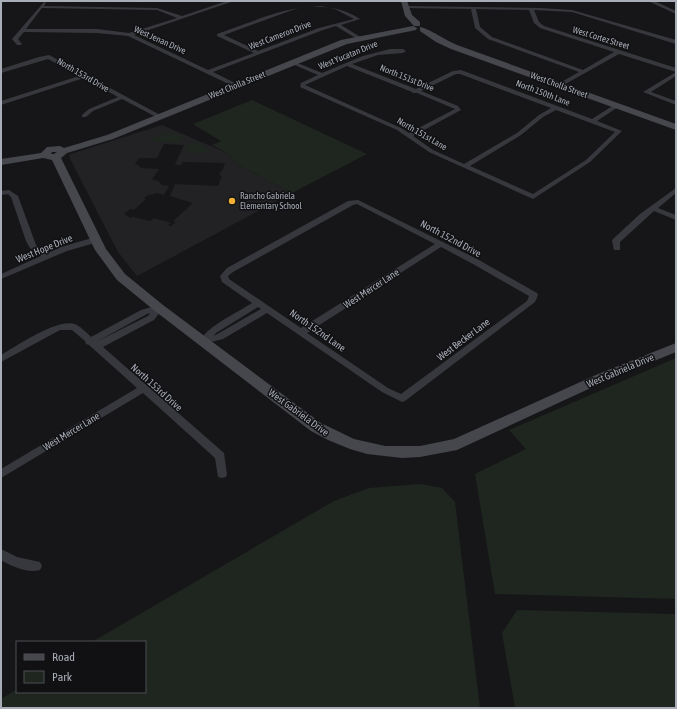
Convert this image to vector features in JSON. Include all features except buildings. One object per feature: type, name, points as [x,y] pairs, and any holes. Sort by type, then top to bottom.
[{"type":"street","points":[[19,44],[15,39],[46,1]]},
{"type":"street","points":[[129,35],[229,1]]},
{"type":"street","points":[[441,1],[442,8]]},
{"type":"street","points":[[650,1],[676,13]]},
{"type":"street","name":"West Cameron Drive","points":[[209,72],[336,24],[358,19],[339,8],[318,4],[297,7],[219,35],[258,53]]},
{"type":"street","points":[[418,27],[409,16],[405,4],[442,8],[572,11],[676,42]]},
{"type":"street","points":[[41,7],[157,9],[165,10],[182,18]]},
{"type":"street","points":[[473,8],[478,28],[490,38],[584,72]]},
{"type":"street","name":"West Cortez Street","points":[[531,9],[537,23],[542,27],[676,70]]},
{"type":"street","points":[[336,24],[359,38]]},
{"type":"street","name":"West Cholla Street","points":[[1,162],[55,154],[110,136],[344,42],[418,27],[454,47],[676,127]]},
{"type":"street","name":"West Jenan Drive","points":[[23,30],[97,31],[129,35],[236,86]]},
{"type":"street","name":"West Yucatan Drive","points":[[302,86],[303,84],[324,76],[348,64],[378,53],[392,50],[403,50]]},
{"type":"street","points":[[560,86],[618,52]]},
{"type":"street","name":"North 153rd Drive","points":[[1,71],[49,57],[122,98],[160,116]]},
{"type":"street","points":[[293,63],[324,76]]},
{"type":"street","name":"North 151st Drive","points":[[348,64],[456,107],[458,110],[408,136]]},
{"type":"street","name":"North 150th Lane","points":[[416,92],[455,72],[461,72],[619,131],[588,161],[533,197]]},
{"type":"street","points":[[676,74],[646,92],[676,103]]},
{"type":"street","points":[[1,103],[84,76]]},
{"type":"street","name":"North 151st Lane","points":[[302,86],[399,129],[431,151],[533,197]]},
{"type":"street","points":[[84,116],[91,110],[122,98]]},
{"type":"street","points":[[593,121],[616,106]]},
{"type":"street","points":[[465,166],[519,134],[541,116],[556,107]]},
{"type":"street","name":"West Gabriela Drive","points":[[55,154],[95,240],[107,260],[121,277],[159,308],[327,434],[363,448],[413,453],[457,444],[577,388],[676,347]]},
{"type":"street","points":[[616,248],[616,241],[676,190]]},
{"type":"street","points":[[1,193],[9,192],[14,196],[30,241],[33,246],[46,256]]},
{"type":"street","name":"North 152nd Drive","points":[[224,276],[230,270],[351,203],[358,202],[534,295]]},
{"type":"street","points":[[653,208],[676,218]]},
{"type":"street","name":"West Hope Drive","points":[[1,277],[46,256],[95,240]]},
{"type":"street","name":"West Mercer Lane","points":[[302,332],[440,244]]},
{"type":"street","name":"North 152nd Lane","points":[[224,276],[225,280],[385,390],[402,399]]},
{"type":"street","name":"West Becker Lane","points":[[402,399],[530,302],[534,295]]},
{"type":"street","points":[[204,342],[213,331],[259,302]]},
{"type":"street","points":[[93,345],[128,326],[151,318],[159,308]]},
{"type":"street","points":[[204,342],[220,337],[267,308]]},
{"type":"street","name":"North 153rd Drive","points":[[1,358],[57,328],[66,326],[74,327],[142,389],[220,456],[222,474]]},
{"type":"street","name":"West Mercer Lane","points":[[1,474],[142,389]]},
{"type":"street","points":[[1,554],[15,562],[36,566]]},
{"type":"shaded area","name":"Rancho Gabriela Elementary School","points":[[162,125],[227,153],[240,166],[292,193],[137,276],[118,252],[69,157],[71,154]],"holes":[[[164,144],[184,145],[175,164],[181,165],[183,162],[225,163],[219,175],[222,176],[218,186],[175,184],[170,196],[193,203],[173,221],[176,222],[171,226],[168,225],[171,223],[154,218],[150,221],[133,217],[131,218],[124,214],[130,209],[134,210],[146,199],[144,199],[146,196],[157,193],[164,195],[169,186],[162,185],[158,181],[152,179],[159,169],[140,168],[140,166],[135,164],[139,158],[157,158]]]},
{"type":"green space","points":[[252,100],[367,154],[292,193],[240,166],[227,153],[212,145],[221,141],[193,124]]},
{"type":"green space","points":[[170,133],[181,135],[183,138],[182,143],[148,141],[160,135]]},
{"type":"green space","points":[[190,142],[200,143],[209,149],[205,153],[186,153]]},
{"type":"green space","points":[[676,358],[676,599],[495,594],[475,474],[526,449],[509,430]]},
{"type":"green space","points":[[420,484],[442,488],[455,502],[480,708],[1,708],[1,699],[16,690],[16,693],[146,693],[146,641],[94,641],[334,501],[369,488]]},
{"type":"green space","points":[[517,610],[676,614],[676,708],[515,708],[502,633]]},
{"type":"place","name":"Rancho Gabriela Elementary School","points":[[232,201]]}]
